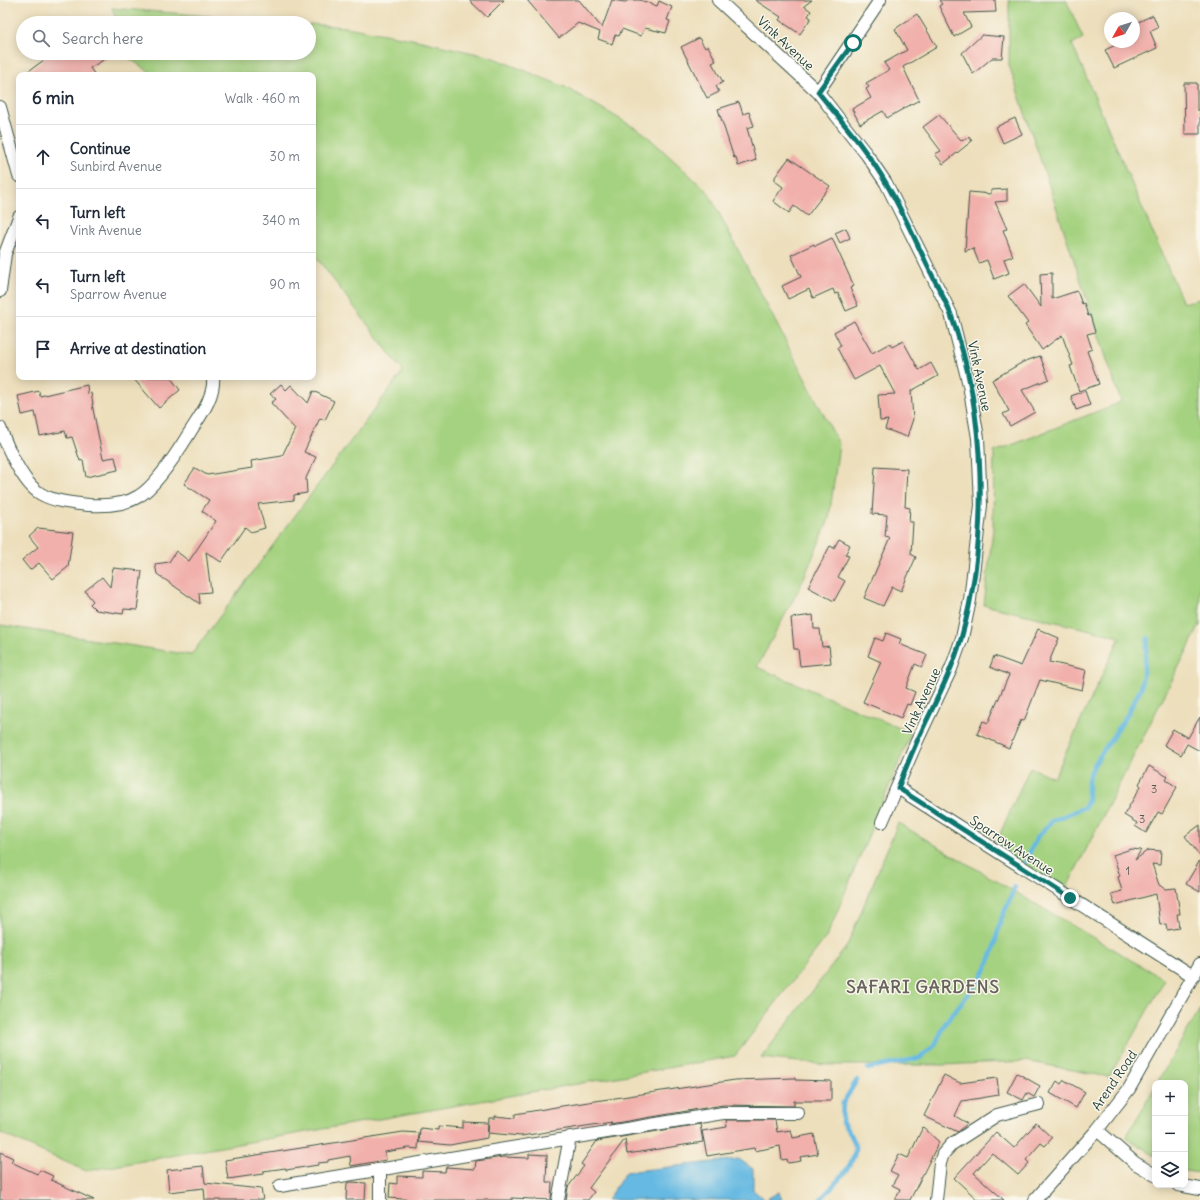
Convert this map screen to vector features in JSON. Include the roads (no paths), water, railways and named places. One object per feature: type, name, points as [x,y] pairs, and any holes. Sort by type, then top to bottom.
[{"type":"street","name":"Vink Avenue","points":[[718,0],[818,92],[863,149],[886,183],[951,314],[970,385],[978,438],[981,505],[973,577],[962,638],[951,669],[917,741],[898,788],[882,822]]},
{"type":"street","points":[[818,92],[880,0]]},
{"type":"street","points":[[0,107],[16,165]]},
{"type":"street","points":[[0,291],[5,254],[16,225]]},
{"type":"street","points":[[0,428],[9,450],[24,477],[40,494],[68,502],[94,505],[122,503],[138,497],[151,486],[182,444],[205,409],[212,392],[213,380]]},
{"type":"street","name":"Sparrow Avenue","points":[[898,788],[1193,976]]},
{"type":"street","name":"Arend Road","points":[[1035,1200],[1097,1130],[1129,1089],[1200,964]]},
{"type":"street","points":[[936,1200],[940,1163],[943,1154],[952,1144],[974,1128],[998,1115],[1039,1104]]},
{"type":"street","points":[[280,1186],[723,1113],[798,1113]]},
{"type":"street","points":[[1097,1130],[1135,1163],[1152,1173]]},
{"type":"street","points":[[558,1200],[570,1137]]},
{"type":"street","points":[[380,1170],[380,1200]]},
{"type":"street","points":[[1188,1187],[1200,1189]]},
{"type":"water","points":[[739,1159],[753,1169],[753,1190],[765,1200],[607,1200],[626,1172]]},
{"type":"water","points":[[779,1192],[782,1200],[765,1200]]},
{"type":"waterway","points":[[1024,864],[1036,839],[1052,821],[1085,807],[1088,800],[1088,779],[1094,765],[1127,715],[1141,688],[1148,638]]},
{"type":"waterway","points":[[868,1069],[920,1058],[935,1045],[946,1022],[982,977],[993,952],[1000,922],[1015,887]]},
{"type":"waterway","points":[[820,1200],[836,1183],[851,1163],[854,1156],[854,1142],[842,1122],[843,1103],[857,1080]]},
{"type":"district","name":"SAFARI GARDENS","points":[[923,987]]}]
